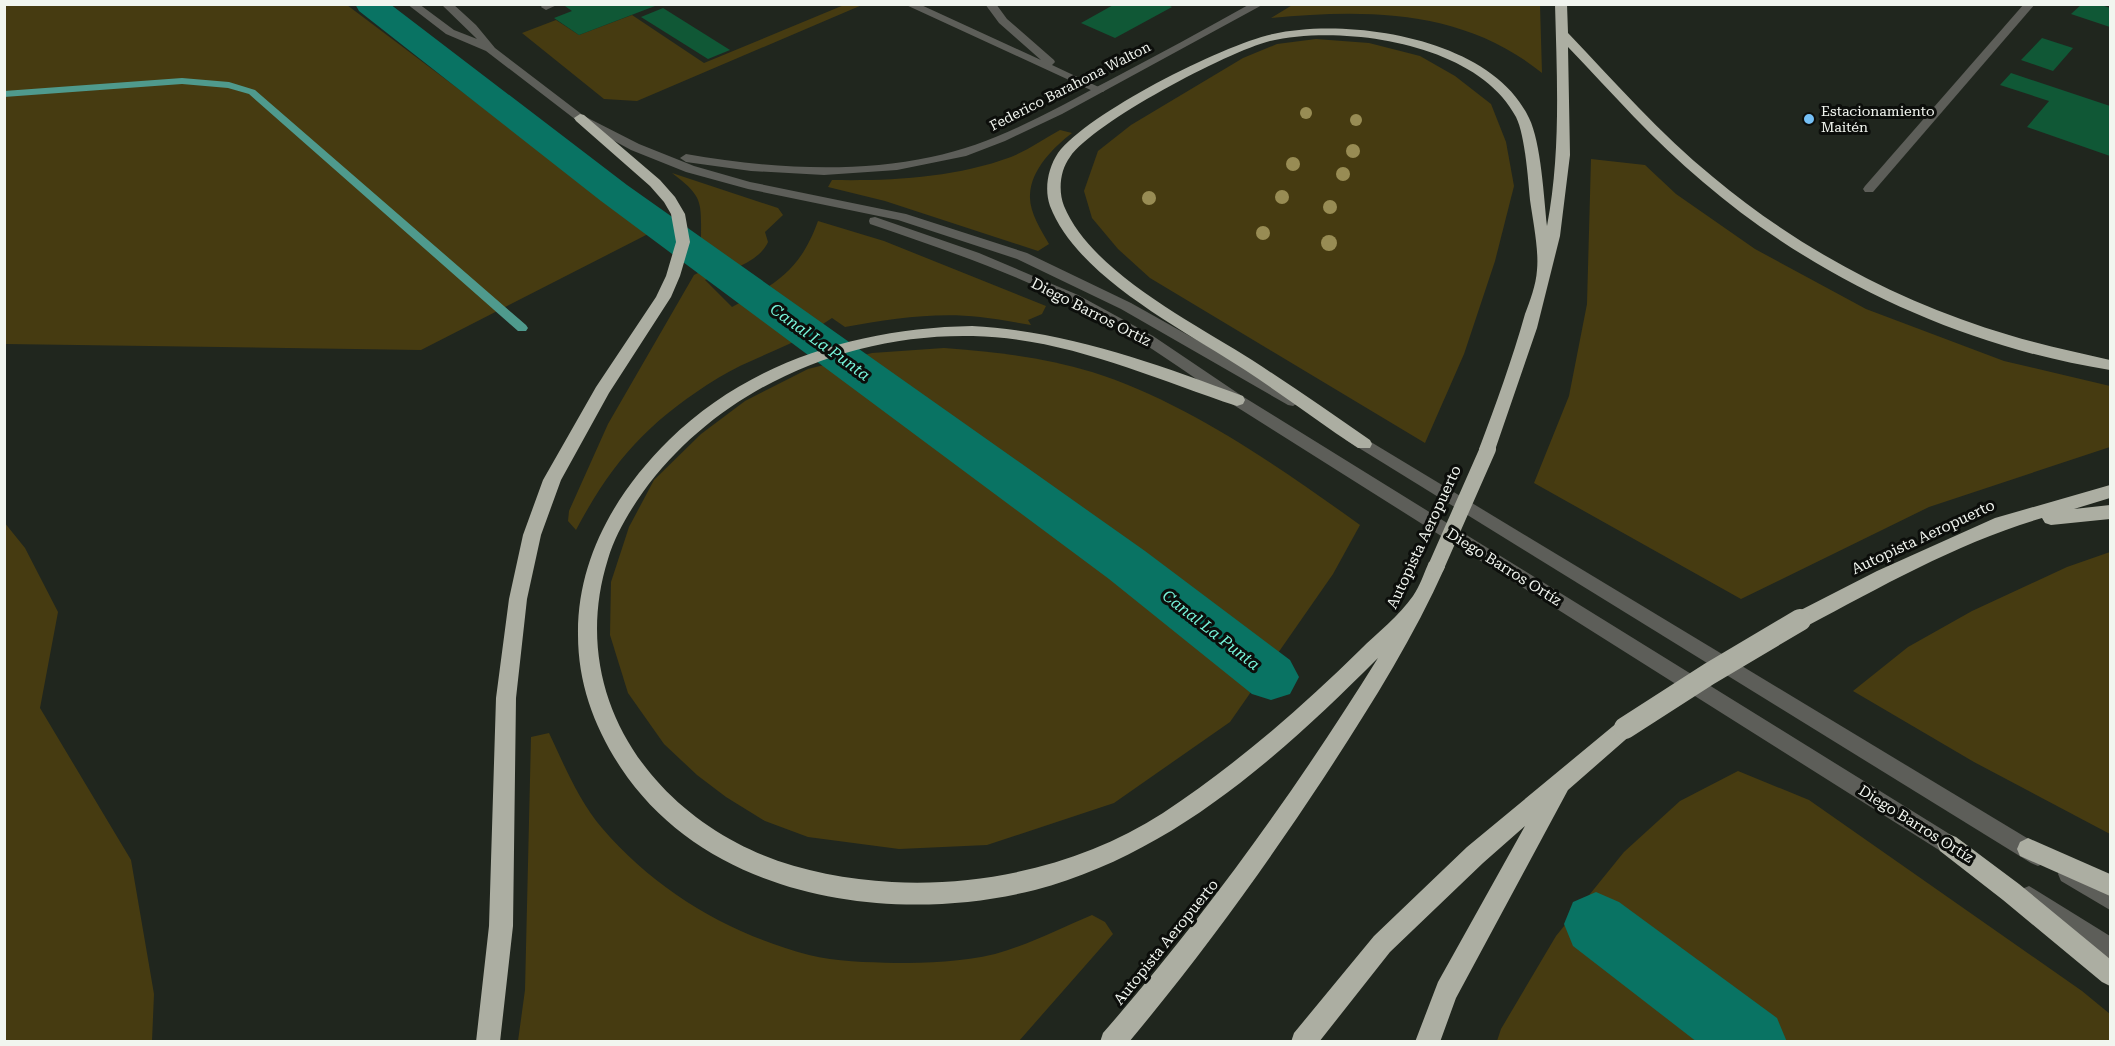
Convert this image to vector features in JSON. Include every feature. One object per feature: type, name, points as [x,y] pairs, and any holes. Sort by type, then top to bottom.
[{"type":"highway","name":"Autopista Aeropuerto","points":[[1112,1041],[1153,996],[1240,883],[1369,690],[1422,599],[1488,449],[1525,343],[1545,272],[1559,203],[1563,150],[1561,4]]},
{"type":"highway","points":[[1364,444],[1249,365],[1133,290],[1095,259],[1068,228],[1054,199],[1057,171],[1065,154],[1081,138],[1215,58],[1257,41],[1302,33],[1333,32],[1386,37],[1416,44],[1466,64],[1486,76],[1505,92],[1524,118],[1531,156],[1545,272]]},
{"type":"highway","points":[[1561,33],[1674,150],[1717,187],[1786,239],[1829,265],[1919,308],[2012,340],[2110,365]]},
{"type":"highway","points":[[488,1041],[501,926],[506,698],[519,599],[532,535],[552,480],[602,390],[657,306],[678,261],[683,242],[683,228],[670,200],[655,183],[580,118]]},
{"type":"highway","points":[[1237,400],[1088,349],[1010,334],[940,332],[866,342],[829,351],[758,383],[722,405],[667,451],[635,488],[614,520],[598,555],[590,589],[586,625],[588,661],[596,697],[610,732],[635,772],[670,810],[712,842],[764,868],[818,884],[877,893],[938,895],[998,888],[1060,873],[1120,849],[1173,819],[1269,747],[1326,697],[1377,648],[1422,599]]},
{"type":"highway","name":"Autopista Aeropuerto","points":[[1302,1041],[1382,944],[1475,855],[1625,728],[1709,674],[1800,620],[1884,576],[2001,523],[2110,492]]},
{"type":"highway","points":[[2001,523],[2110,512]]},
{"type":"highway","points":[[1427,1041],[1447,991],[1564,778]]},
{"type":"highway","points":[[1948,844],[2012,892],[2110,974]]},
{"type":"highway","points":[[2028,849],[2110,885]]},
{"type":"street","name":"Diego Barros Ortíz","points":[[412,4],[450,32],[491,50]]},
{"type":"street","name":"Diego Barros Ortíz","points":[[446,4],[472,27],[491,50],[580,118],[635,147],[690,169],[748,186],[901,217],[1022,256],[1126,306],[1256,379],[1364,444],[2110,900]]},
{"type":"street","points":[[909,4],[1100,90]]},
{"type":"street","points":[[990,4],[1003,21],[1023,36],[1059,71]]},
{"type":"street","name":"Federico Barahona Walton","points":[[635,147],[746,168],[803,170],[881,168],[924,163],[960,154],[1042,120],[1259,4]]},
{"type":"street","points":[[1869,189],[2030,4]]},
{"type":"street","name":"Diego Barros Ortíz","points":[[811,199],[928,239],[1066,295],[1134,331],[1237,400],[1948,844],[2110,948]]},
{"type":"shaded area","points":[[5,4],[347,5],[650,233],[421,350],[5,344]]},
{"type":"shaded area","points":[[1294,4],[1540,5],[1542,73],[1512,52],[1480,36],[1447,25],[1413,18],[1343,14],[1271,18]]},
{"type":"shaded area","points":[[844,5],[862,5],[637,101],[604,99],[522,33],[556,20],[579,35],[632,15],[704,63]]},
{"type":"shaded area","points":[[1316,39],[1369,43],[1420,56],[1455,76],[1491,104],[1506,142],[1514,186],[1495,261],[1464,354],[1425,443],[1150,278],[1118,249],[1092,218],[1084,191],[1098,151],[1131,125],[1243,58],[1277,44]]},
{"type":"shaded area","points":[[1060,130],[1072,133],[1045,160],[1031,185],[1031,208],[1049,244],[1038,251],[885,201],[828,187],[832,180],[900,179],[967,170],[1011,157]]},
{"type":"shaded area","points":[[1591,159],[1645,165],[1676,194],[1755,249],[1866,309],[2004,361],[2110,386],[2110,447],[1929,507],[1741,599],[1534,483],[1569,396],[1587,304]]},
{"type":"shaded area","points":[[672,173],[778,208],[783,215],[765,232],[768,242],[757,256],[741,266],[705,280],[732,307],[774,283],[785,274],[803,252],[818,221],[884,241],[1046,306],[1042,314],[1028,320],[1031,325],[980,317],[946,315],[896,319],[845,327],[832,318],[795,341],[726,373],[672,410],[653,426],[619,462],[576,530],[568,521],[569,511],[608,424],[694,275],[721,261],[701,240],[700,208],[695,195]]},
{"type":"shaded area","points":[[944,348],[1000,353],[1055,362],[1127,385],[1162,400],[1231,438],[1298,481],[1360,525],[1333,574],[1230,722],[1114,803],[987,845],[899,849],[808,837],[765,821],[726,797],[697,775],[664,744],[628,693],[610,635],[611,582],[629,527],[654,480],[701,434],[745,401],[808,369],[872,353]]},
{"type":"shaded area","points":[[4,522],[25,548],[58,612],[40,708],[131,860],[154,994],[152,1041],[5,1041]]},
{"type":"shaded area","points":[[2110,552],[2110,834],[1974,762],[1853,691],[1908,647],[1972,611],[2067,567]]},
{"type":"shaded area","points":[[549,733],[586,806],[623,851],[670,890],[696,907],[750,935],[779,946],[809,955],[841,960],[920,963],[995,954],[1092,915],[1105,922],[1113,934],[1019,1041],[518,1041],[525,990],[531,737]]},
{"type":"shaded area","points":[[1738,771],[1809,800],[2082,991],[2110,1014],[2110,1041],[1497,1041],[1501,1029],[1556,936],[1624,852],[1680,801]]},
{"type":"building","points":[[569,4],[652,4],[655,6],[579,35],[554,18],[572,11],[565,6]]},
{"type":"building","points":[[1115,4],[1166,4],[1172,7],[1115,38],[1081,23]]},
{"type":"building","points":[[2082,4],[2099,4],[2110,8],[2110,27],[2071,14]]},
{"type":"building","points":[[663,8],[730,50],[708,59],[641,17]]},
{"type":"building","points":[[2042,38],[2073,48],[2053,71],[2021,60]]},
{"type":"building","points":[[2011,73],[2110,106],[2110,156],[2027,127],[2049,101],[2000,85]]},
{"type":"waterway","name":"Canal La Punta","points":[[370,4],[614,193],[1127,565],[1271,677]]},
{"type":"waterway","points":[[4,94],[182,81],[229,85],[252,92],[522,328]]},
{"type":"waterway","name":"Canal La Punta","points":[[1596,924],[1753,1042]]},
{"type":"place","name":"Estacionamiento Maitén","points":[[1809,119]]}]
